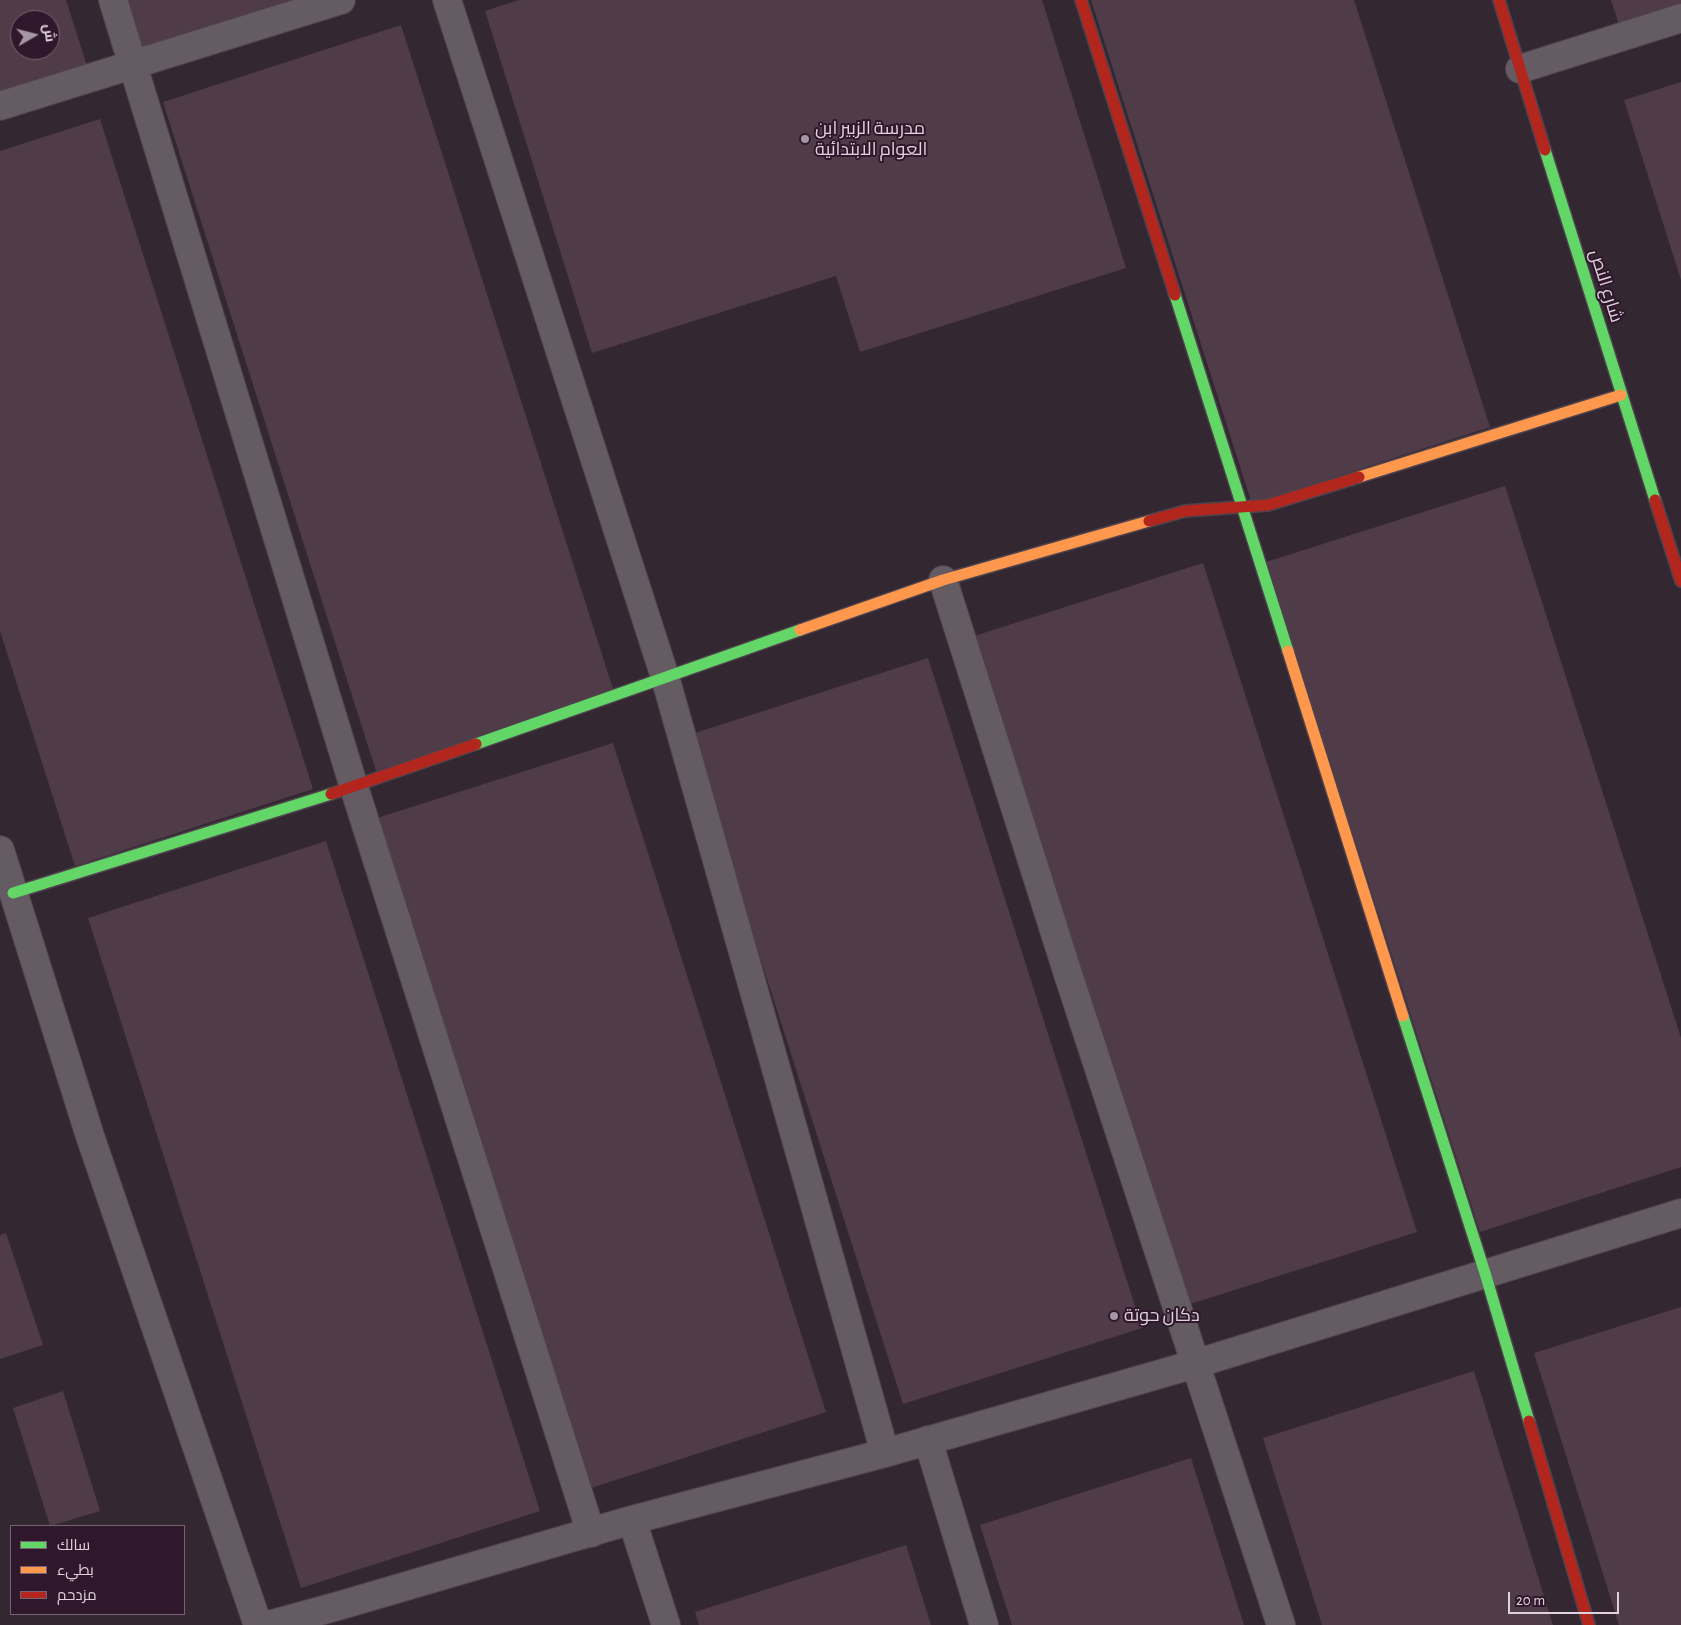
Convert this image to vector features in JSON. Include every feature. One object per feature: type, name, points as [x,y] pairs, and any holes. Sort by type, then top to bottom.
[{"type":"street","points":[[113,0],[354,786],[591,1533]]},
{"type":"street","points":[[0,106],[341,0]]},
{"type":"street","points":[[448,0],[665,678],[885,1452]]},
{"type":"street","points":[[1081,0],[1485,1273],[1589,1625]]},
{"type":"street","name":"شارع النص","points":[[1499,0],[1621,395],[1679,570]]},
{"type":"street","points":[[1520,69],[1681,18]]},
{"type":"street","points":[[13,893],[354,786],[943,580],[1185,511],[1268,505],[1621,395]]},
{"type":"street","points":[[943,580],[1068,974],[1280,1625]]},
{"type":"street","points":[[0,850],[90,1136],[258,1625]]},
{"type":"street","points":[[269,1625],[340,1616],[632,1520],[885,1452],[1195,1364],[1681,1213]]},
{"type":"street","points":[[928,1440],[984,1625]]},
{"type":"street","points":[[632,1520],[666,1625]]},
{"type":"building","points":[[0,0],[66,0],[87,66],[0,94]]},
{"type":"building","points":[[127,0],[295,0],[143,50]]},
{"type":"building","name":"مدرسة الزبير ابن العوام الابتدائية","points":[[519,0],[1042,0],[1126,268],[860,352],[836,276],[592,353],[485,11]]},
{"type":"building","points":[[1091,0],[1354,0],[1490,427],[1252,504]]},
{"type":"building","points":[[1611,0],[1681,0],[1681,26],[1625,43]]},
{"type":"building","points":[[401,25],[615,695],[376,771],[163,102]]},
{"type":"building","points":[[1681,82],[1681,280],[1624,100]]},
{"type":"building","points":[[100,119],[313,789],[75,866],[0,631],[0,151]]},
{"type":"building","points":[[1505,486],[1681,1038],[1681,1167],[1480,1232],[1266,562]]},
{"type":"building","points":[[1203,563],[1417,1232],[1178,1308],[965,639]]},
{"type":"building","points":[[928,658],[1142,1328],[903,1404],[689,735]]},
{"type":"building","points":[[613,743],[826,1412],[588,1489],[374,819]]},
{"type":"building","points":[[326,841],[540,1511],[301,1588],[88,918]]},
{"type":"building","points":[[6,1233],[43,1345],[0,1359],[0,1235]]},
{"type":"building","points":[[1681,1307],[1681,1625],[1619,1625],[1534,1353]]},
{"type":"building","points":[[1474,1371],[1553,1625],[1322,1625],[1263,1438]]},
{"type":"building","points":[[63,1391],[100,1511],[50,1525],[13,1408]]},
{"type":"building","points":[[1191,1458],[1244,1625],[1012,1625],[980,1525]]},
{"type":"building","points":[[906,1545],[931,1625],[699,1625],[695,1612]]},
{"type":"traffic: fast","points":[[1545,150],[1655,500]]},
{"type":"traffic: fast","points":[[1175,295],[1288,651]]},
{"type":"traffic: fast","points":[[476,744],[800,630]]},
{"type":"traffic: fast","points":[[13,893],[331,794]]},
{"type":"traffic: fast","points":[[1403,1016],[1485,1273],[1529,1421]]},
{"type":"traffic: slow","points":[[1359,477],[1621,395]]},
{"type":"traffic: slow","points":[[800,630],[943,580],[1149,521]]},
{"type":"traffic: slow","points":[[1288,651],[1403,1016]]},
{"type":"traffic: jam","points":[[1081,0],[1175,295]]},
{"type":"traffic: jam","points":[[1499,0],[1545,150]]},
{"type":"traffic: jam","points":[[1149,521],[1185,511],[1268,505],[1359,477]]},
{"type":"traffic: jam","points":[[1655,500],[1681,581]]},
{"type":"traffic: jam","points":[[331,794],[476,744]]},
{"type":"traffic: jam","points":[[1529,1421],[1589,1625]]},
{"type":"place","name":"مدرسة الزبير ابن العوام الابتدائية","points":[[805,139]]},
{"type":"place","name":"دكان حوتة","points":[[1114,1316]]}]
